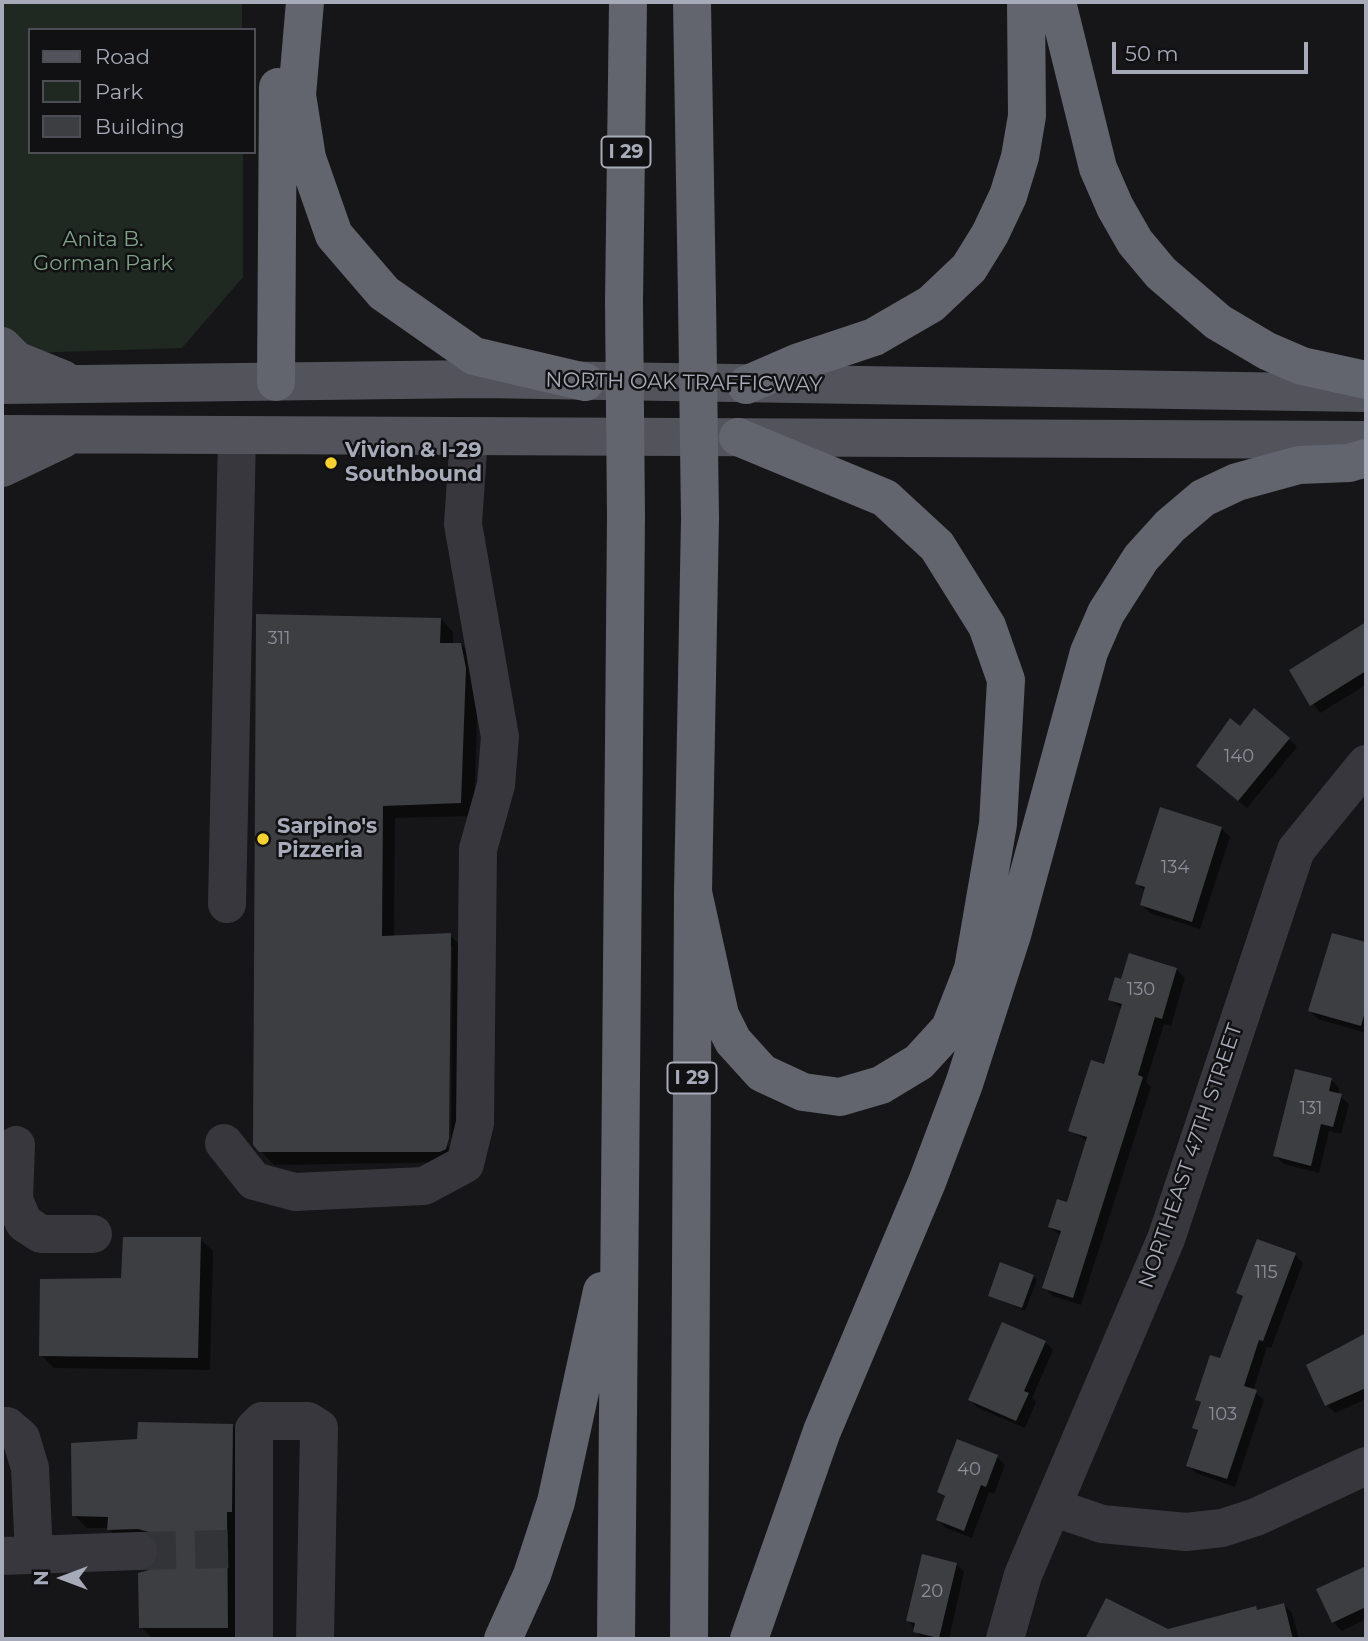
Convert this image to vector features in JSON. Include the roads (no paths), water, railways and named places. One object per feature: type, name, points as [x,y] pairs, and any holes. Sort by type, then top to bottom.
[{"type":"highway","points":[[276,382],[278,45],[284,2]]},
{"type":"highway","points":[[305,2],[297,95],[307,158],[334,235],[384,293],[474,356],[585,382]]},
{"type":"highway","name":"I 29","points":[[616,1639],[628,2]]},
{"type":"highway","points":[[746,385],[799,362],[874,337],[931,304],[969,268],[1008,197],[1020,157],[1027,116],[1026,2]]},
{"type":"highway","points":[[1057,2],[1098,168],[1115,207],[1135,242],[1152,263],[1188,299],[1218,323],[1267,351],[1302,366],[1366,380]]},
{"type":"highway","name":"I 29","points":[[690,1639],[693,892],[701,518],[692,3]]},
{"type":"highway","points":[[693,892],[720,1015],[733,1041],[762,1073],[803,1092],[840,1097],[881,1084],[919,1062],[950,1028],[973,969],[998,824],[1006,680],[986,626],[937,546],[884,498],[738,437]]},
{"type":"highway","points":[[749,1639],[822,1431],[927,1182],[964,1084],[1012,935],[1089,652],[1106,613],[1141,558],[1170,526],[1203,498],[1237,482],[1298,465],[1349,463],[1366,458]]},
{"type":"highway","points":[[503,1639],[532,1575],[555,1502],[618,1218]]},
{"type":"main road","points":[[2,346],[16,360],[75,384]]},
{"type":"main road","name":"NORTH OAK TRAFFICWAY","points":[[2,385],[480,379],[1366,393]]},
{"type":"main road","points":[[2,411],[23,405],[412,406],[480,379]]},
{"type":"main road","points":[[2,434],[1366,440]]},
{"type":"main road","points":[[2,468],[75,435]]},
{"type":"street","points":[[227,904],[237,435]]},
{"type":"street","points":[[223,1143],[254,1181],[295,1192],[424,1186],[465,1164],[475,1123],[478,849],[496,785],[500,737],[463,524],[469,436]]},
{"type":"street","name":"NORTHEAST 47TH STREET","points":[[1004,1639],[1023,1575],[1166,1239],[1296,850],[1366,764]]},
{"type":"street","points":[[16,1145],[14,1200],[24,1223],[41,1234],[93,1234]]},
{"type":"street","points":[[254,1639],[241,1548],[254,1429],[262,1421],[315,1422],[319,1428],[315,1639]]},
{"type":"street","points":[[2,1426],[7,1426],[21,1437],[30,1468],[18,1555],[138,1551]]},
{"type":"street","points":[[1052,1507],[1114,1526],[1186,1532],[1222,1528],[1256,1517],[1366,1466]]},
{"type":"tunnel","points":[[138,1551],[228,1549]]},
{"type":"place","name":"Vivion & I-29 Southbound","points":[[331,463]]},
{"type":"place","name":"Sarpino's Pizzeria","points":[[263,839]]},
{"type":"park label","name":"Anita B. Gorman Park","points":[[103,252]]}]
